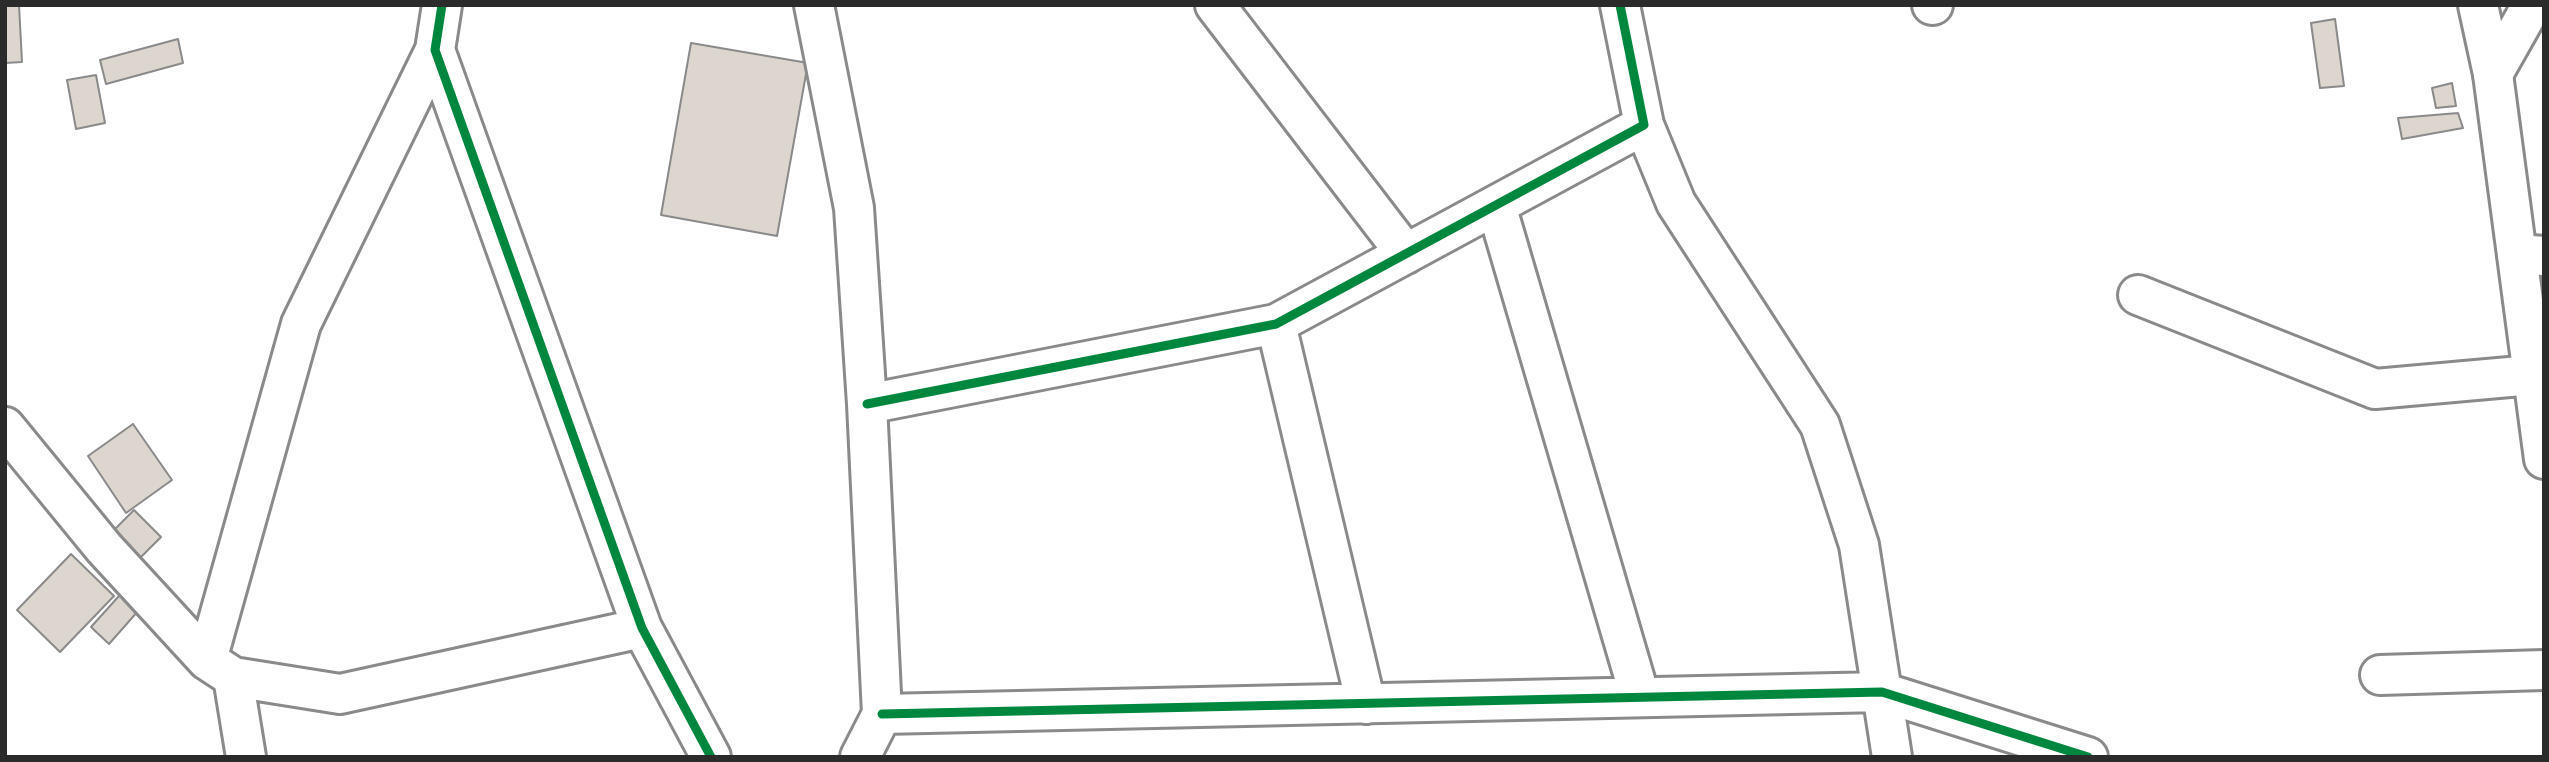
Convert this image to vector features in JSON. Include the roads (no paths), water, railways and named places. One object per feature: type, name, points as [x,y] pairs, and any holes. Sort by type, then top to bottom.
[{"type":"street","points":[[220,669],[301,324],[435,50],[442,5]]},
{"type":"street","points":[[814,5],[854,208],[867,404],[882,714],[860,757]]},
{"type":"street","points":[[1215,5],[1406,254]]},
{"type":"street","points":[[1620,5],[1644,125],[1676,203],[1820,425],[1859,545],[1892,757]]},
{"type":"street","points":[[2478,5],[2530,255],[2532,375],[2544,459]]},
{"type":"street","points":[[2493,74],[2532,5]]},
{"type":"street","points":[[435,50],[642,628],[712,757]]},
{"type":"street","points":[[867,404],[1276,324],[1644,125]]},
{"type":"street","points":[[1496,205],[1640,697]]},
{"type":"street","points":[[2138,295],[2375,389],[2532,375]]},
{"type":"street","points":[[1276,324],[1366,704]]},
{"type":"street","points":[[5,427],[104,548],[220,669],[246,757]]},
{"type":"street","points":[[220,669],[340,694],[642,628]]},
{"type":"street","points":[[2380,675],[2544,670]]},
{"type":"street","points":[[882,714],[1882,692],[2088,757]]}]
